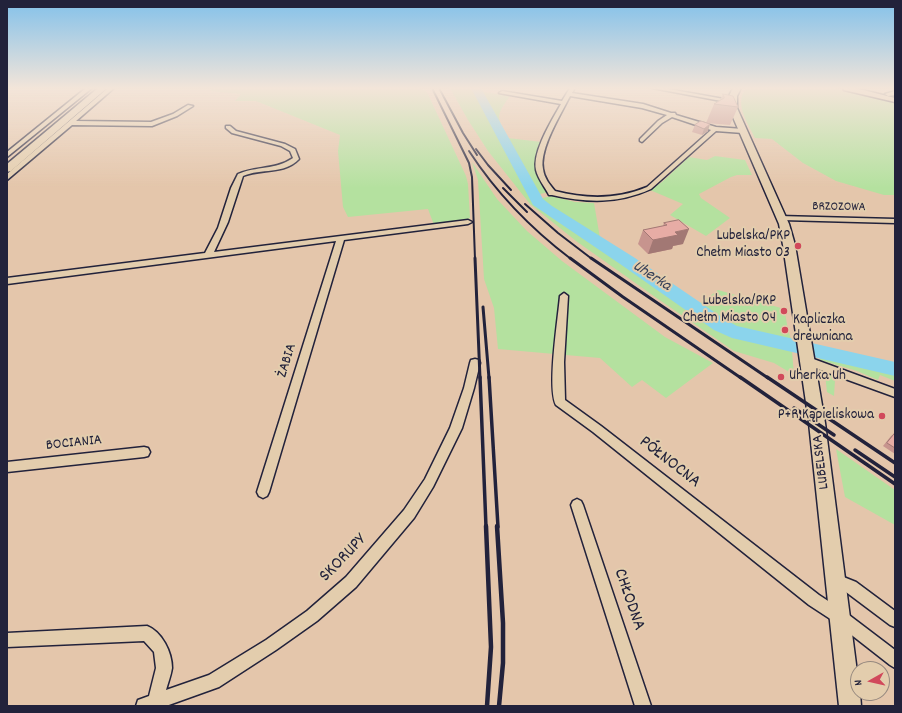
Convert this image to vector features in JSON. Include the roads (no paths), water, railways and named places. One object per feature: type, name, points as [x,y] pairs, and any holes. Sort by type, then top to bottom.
[{"type":"highway","points":[[7,162],[56,121]]},
{"type":"highway","points":[[7,169],[64,121]]},
{"type":"main road","name":"LUBELSKA","points":[[739,121],[782,218],[789,245],[818,427],[850,706]]},
{"type":"street","points":[[7,155],[48,121]]},
{"type":"street","points":[[7,178],[70,123],[152,124],[159,121]]},
{"type":"street","points":[[555,121],[542,147],[538,167],[543,180],[552,193],[578,198],[613,199],[630,196],[649,188],[715,129]]},
{"type":"street","points":[[642,140],[661,121]]},
{"type":"street","points":[[693,121],[715,129],[743,131]]},
{"type":"street","points":[[207,256],[219,236],[234,186],[240,175],[247,172],[279,168],[296,159],[292,150],[283,145],[234,132],[228,127]]},
{"type":"street","name":"BRZOZOWA","points":[[782,218],[895,221]]},
{"type":"street","points":[[7,281],[468,222]]},
{"type":"street","name":"ŻABIA","points":[[263,492],[341,238]]},
{"type":"street","name":"PÓŁNOCNA","points":[[564,296],[558,386],[560,402],[597,429],[814,600],[840,617]]},
{"type":"street","points":[[807,358],[895,393]]},
{"type":"street","name":"SKORUPY","points":[[151,705],[213,681],[241,664],[312,616],[351,582],[409,514],[430,483],[456,428],[469,388],[475,363]]},
{"type":"street","name":"BOCIANIA","points":[[7,467],[144,452]]},
{"type":"street","name":"CHŁODNA","points":[[577,505],[643,706]]},
{"type":"street","points":[[836,581],[851,587],[895,620]]},
{"type":"street","points":[[840,617],[895,660]]},
{"type":"street","points":[[7,640],[147,633],[161,649],[164,668],[151,705]]},
{"type":"waterway","name":"Uherka","points":[[494,121],[538,202],[629,262],[720,325],[732,331],[895,369]]},
{"type":"railway","points":[[448,121],[469,163],[472,177],[475,259]]},
{"type":"railway","points":[[457,121],[477,155]]},
{"type":"railway","points":[[476,149],[488,165],[511,190]]},
{"type":"railway","points":[[469,151],[491,182],[515,210],[528,223],[571,259]]},
{"type":"railway","points":[[503,188],[527,212]]},
{"type":"railway","points":[[525,204],[558,233],[592,259]]},
{"type":"railway","points":[[475,258],[480,378]]},
{"type":"railway","points":[[570,258],[623,297],[741,378]]},
{"type":"railway","points":[[591,258],[768,378]]},
{"type":"railway","points":[[483,307],[489,378]]},
{"type":"railway","points":[[480,377],[486,527]]},
{"type":"railway","points":[[489,377],[498,527]]},
{"type":"railway","points":[[740,377],[895,484]]},
{"type":"railway","points":[[767,377],[895,463]]},
{"type":"railway","points":[[794,408],[834,435]]},
{"type":"railway","points":[[855,450],[895,477]]},
{"type":"railway","points":[[486,526],[491,647],[487,706]]},
{"type":"railway","points":[[497,526],[503,623],[503,663],[499,706]]},
{"type":"place","name":"Lubelska/PKP Chełm Miasto 03","points":[[798,246]]},
{"type":"place","name":"Lubelska/PKP Chełm Miasto 04","points":[[784,311]]},
{"type":"place","name":"Kapliczka drewniana","points":[[785,330]]},
{"type":"place","name":"Uherka Uh","points":[[781,377]]},
{"type":"place","name":"P+R Kąpieliskowa","points":[[882,416]]}]
